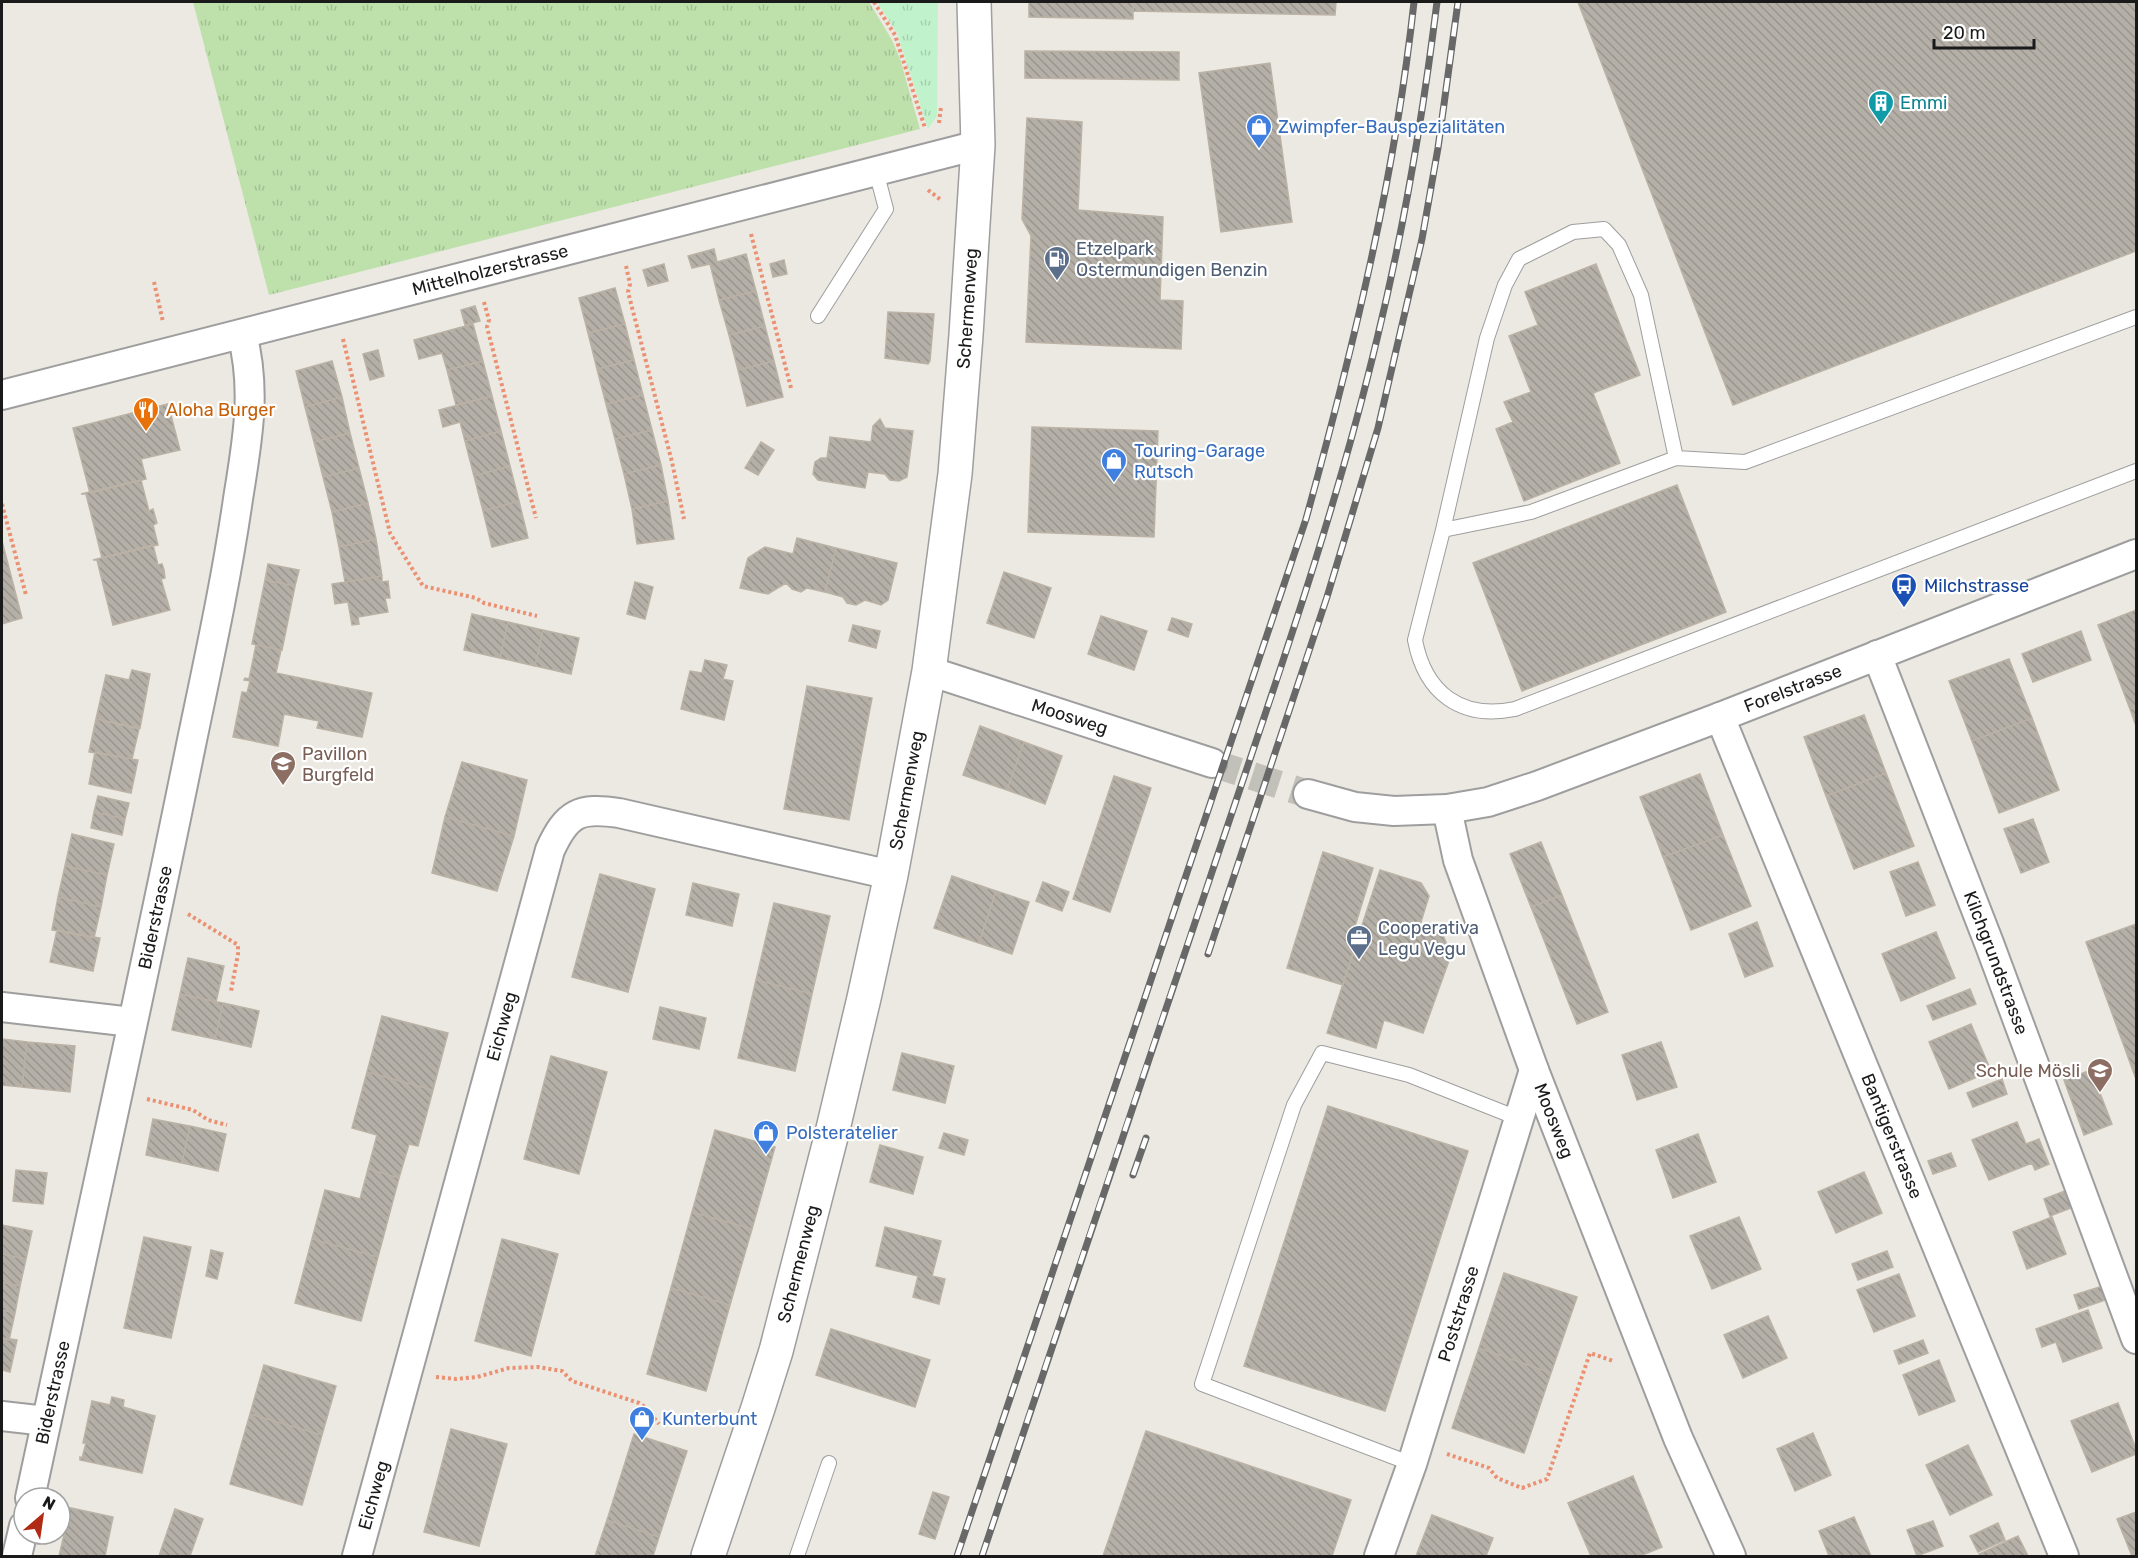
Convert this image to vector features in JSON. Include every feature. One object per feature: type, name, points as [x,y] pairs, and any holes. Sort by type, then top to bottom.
[{"type":"street","name":"Schermenweg","points":[[708,1557],[758,1408],[788,1304],[864,998],[891,875],[929,671],[955,474],[966,335],[978,145],[974,2]]},
{"type":"street","name":"Mittelholzerstrasse","points":[[2,395],[978,145]]},
{"type":"street","name":"Biderstrasse","points":[[32,1486],[160,902],[227,576],[247,441],[251,395],[248,356],[242,334]]},
{"type":"street","name":"Forelstrasse","points":[[1447,809],[1488,802],[1537,786],[2136,554]]},
{"type":"street","name":"Kilchgrundstrasse","points":[[1877,655],[1989,943],[2136,1339]]},
{"type":"street","name":"Moosweg","points":[[929,671],[1212,763]]},
{"type":"street","name":"Bantigerstrasse","points":[[1720,717],[2064,1557]]},
{"type":"street","points":[[1308,794],[1355,807],[1395,812],[1447,809]]},
{"type":"street","name":"Moosweg","points":[[1447,809],[1458,860],[1534,1070],[1651,1373],[1682,1449],[1731,1557]]},
{"type":"street","name":"Eichweg","points":[[357,1557],[550,850],[560,828],[576,815],[596,810],[620,813],[891,875]]},
{"type":"street","points":[[2,1007],[132,1022]]},
{"type":"street","name":"Poststrasse","points":[[1379,1557],[1415,1454],[1534,1070]]},
{"type":"street","points":[[2,1416],[46,1421]]},
{"type":"lane","points":[[818,316],[886,209],[876,171]]},
{"type":"lane","points":[[1677,458],[1641,295],[1619,245],[1604,229],[1573,232],[1519,259],[1505,285],[1488,338],[1415,640],[1418,658],[1425,674],[1436,689],[1450,700],[1466,708],[1482,712],[1515,709],[2136,471]]},
{"type":"lane","points":[[1443,530],[1531,512],[1677,458],[1745,462],[2136,317]]},
{"type":"lane","points":[[1415,1454],[1202,1384],[1294,1105],[1322,1053],[1409,1075],[1520,1119]]},
{"type":"lane","points":[[797,1557],[829,1463]]},
{"type":"path","points":[[874,2],[895,35],[927,133]]},
{"type":"path","points":[[750,227],[791,388]]},
{"type":"path","points":[[625,259],[630,284],[628,292],[672,462],[684,519]]},
{"type":"path","points":[[154,282],[165,328]]},
{"type":"path","points":[[483,296],[489,321],[487,327],[536,518]]},
{"type":"path","points":[[341,333],[390,533],[423,586],[476,598],[484,603],[537,616]]},
{"type":"path","points":[[2,504],[26,595]]},
{"type":"path","points":[[195,919],[238,945],[231,990]]},
{"type":"path","points":[[158,1102],[193,1110],[208,1120],[227,1125]]},
{"type":"path","points":[[1415,1454],[1489,1468],[1497,1478],[1522,1488],[1547,1479],[1590,1353],[1651,1373]]},
{"type":"path","points":[[408,1370],[443,1379],[477,1377],[508,1368],[538,1366],[562,1371],[572,1381],[639,1403],[659,1424]]},
{"type":"green space","points":[[193,2],[869,2],[892,40],[900,59],[920,129],[269,295]]},
{"type":"green space","points":[[877,2],[938,2],[937,116],[928,129],[897,33]]},
{"type":"building","points":[[1029,2],[1133,2],[1133,19],[1029,17]]},
{"type":"building","points":[[1133,2],[1336,2],[1335,15],[1133,11]]},
{"type":"building","name":"Emmi","points":[[1578,2],[2136,2],[2136,251],[1733,405]]},
{"type":"building","points":[[1025,51],[1179,52],[1179,80],[1025,78]]},
{"type":"building","points":[[1270,63],[1292,222],[1221,232],[1199,73]]},
{"type":"building","points":[[1027,118],[1082,122],[1078,210],[1163,217],[1160,300],[1183,301],[1181,349],[1026,342],[1031,236],[1022,219]]},
{"type":"building","points":[[714,249],[717,262],[746,254],[756,291],[719,300],[710,264],[692,268],[688,256]]},
{"type":"building","points":[[784,260],[787,274],[773,277],[770,264]]},
{"type":"building","points":[[664,264],[668,281],[648,286],[643,270]]},
{"type":"building","points":[[1596,264],[1640,375],[1593,393],[1620,463],[1524,501],[1496,429],[1513,422],[1504,402],[1531,392],[1509,336],[1538,325],[1525,292]]},
{"type":"building","points":[[615,288],[625,324],[588,333],[579,298]]},
{"type":"building","points":[[756,291],[765,326],[729,335],[719,300]]},
{"type":"building","points":[[475,306],[480,321],[465,325],[461,310]]},
{"type":"building","points":[[888,312],[934,314],[928,364],[885,358]]},
{"type":"building","points":[[473,324],[483,361],[447,370],[442,353],[419,359],[414,340]]},
{"type":"building","points":[[625,324],[634,360],[597,369],[588,333]]},
{"type":"building","points":[[765,326],[774,361],[738,370],[729,335]]},
{"type":"building","points":[[378,350],[384,376],[370,380],[363,354]]},
{"type":"building","points":[[634,360],[643,395],[606,404],[597,369]]},
{"type":"building","points":[[332,361],[342,397],[305,407],[296,371]]},
{"type":"building","points":[[483,361],[492,396],[456,405],[447,370]]},
{"type":"building","points":[[774,361],[783,397],[747,406],[738,370]]},
{"type":"building","points":[[643,395],[652,430],[615,439],[606,404]]},
{"type":"building","points":[[492,396],[501,431],[465,441],[460,422],[443,427],[439,410]]},
{"type":"building","points":[[342,397],[350,433],[314,442],[305,407]]},
{"type":"building","points":[[168,404],[180,450],[141,459],[146,479],[90,493],[73,428]]},
{"type":"building","points":[[880,419],[885,428],[913,431],[907,477],[899,481],[890,480],[885,474],[868,472],[865,488],[818,480],[813,474],[815,462],[821,458],[827,458],[830,437],[871,442],[873,426]]},
{"type":"building","points":[[1032,427],[1158,431],[1154,537],[1028,532]]},
{"type":"building","points":[[652,430],[661,465],[624,474],[615,439]]},
{"type":"building","points":[[501,431],[510,466],[474,476],[465,441]]},
{"type":"building","points":[[350,433],[359,468],[323,477],[314,442]]},
{"type":"building","points":[[761,442],[774,450],[758,475],[745,468]]},
{"type":"building","points":[[661,465],[668,501],[632,509],[624,474]]},
{"type":"building","points":[[510,466],[519,501],[483,511],[474,476]]},
{"type":"building","points":[[359,468],[368,503],[332,512],[323,477]]},
{"type":"building","points":[[141,480],[149,511],[153,509],[157,523],[153,525],[158,545],[102,558],[86,494],[81,494]]},
{"type":"building","points":[[1677,485],[1726,612],[1522,691],[1473,563]]},
{"type":"building","points":[[519,501],[528,538],[492,547],[483,511]]},
{"type":"building","points":[[668,501],[674,539],[637,544],[632,509]]},
{"type":"building","points":[[368,503],[376,539],[339,547],[332,512]]},
{"type":"building","points":[[797,538],[836,548],[825,592],[807,588],[801,592],[792,589],[786,583],[768,594],[740,588],[748,558],[765,547],[793,554]]},
{"type":"building","points":[[376,539],[382,576],[345,582],[339,547]]},
{"type":"building","points":[[2,541],[22,618],[2,624]]},
{"type":"building","points":[[153,545],[158,565],[162,564],[164,570],[165,578],[161,579],[170,610],[113,625],[97,560],[93,560]]},
{"type":"building","points":[[836,548],[897,563],[888,600],[881,605],[865,600],[856,605],[847,603],[843,597],[825,592]]},
{"type":"building","points":[[268,564],[299,570],[295,586],[265,580]]},
{"type":"building","points":[[1004,572],[1051,588],[1034,638],[987,623]]},
{"type":"building","points":[[382,576],[382,582],[388,581],[390,598],[385,598],[388,612],[358,617],[359,624],[352,625],[348,602],[335,604],[332,584]]},
{"type":"building","points":[[265,580],[295,586],[282,650],[252,644]]},
{"type":"building","points":[[635,582],[653,587],[645,619],[627,614]]},
{"type":"building","points":[[2136,610],[2136,707],[2130,709],[2098,625]]},
{"type":"building","points":[[472,614],[508,622],[500,658],[464,650]]},
{"type":"building","points":[[1101,616],[1147,631],[1134,670],[1088,654]]},
{"type":"building","points":[[1172,618],[1192,624],[1188,637],[1168,630]]},
{"type":"building","points":[[508,622],[543,630],[535,666],[500,658]]},
{"type":"building","points":[[853,625],[880,631],[876,648],[849,641]]},
{"type":"building","points":[[543,630],[579,638],[571,674],[535,666]]},
{"type":"building","points":[[2081,631],[2091,660],[2033,682],[2022,654]]},
{"type":"building","points":[[256,645],[281,650],[276,673],[372,693],[362,737],[317,728],[319,721],[284,714],[278,746],[233,737],[242,692],[247,693],[250,681],[244,680],[249,679]]},
{"type":"building","points":[[2009,659],[2032,718],[1972,741],[1949,681]]},
{"type":"building","points":[[705,660],[727,665],[723,679],[733,681],[724,720],[681,709],[690,671],[702,673]]},
{"type":"building","points":[[132,670],[150,674],[140,728],[96,719],[106,675],[129,680]]},
{"type":"building","points":[[807,686],[872,698],[849,820],[784,809]]},
{"type":"building","points":[[2136,707],[2136,726],[2130,709]]},
{"type":"building","points":[[1864,715],[1886,773],[1826,796],[1804,737]]},
{"type":"building","points":[[2032,718],[2059,790],[1999,813],[1972,741]]},
{"type":"building","points":[[96,719],[139,729],[132,759],[89,752]]},
{"type":"building","points":[[980,726],[1024,742],[1007,790],[963,775]]},
{"type":"building","points":[[1024,742],[1062,756],[1045,804],[1007,790]]},
{"type":"building","points":[[95,752],[138,760],[131,793],[89,784]]},
{"type":"building","points":[[462,762],[527,780],[514,836],[445,817]]},
{"type":"building","points":[[1886,773],[1914,846],[1854,869],[1826,796]]},
{"type":"building","points":[[1700,774],[1723,835],[1663,857],[1640,797]]},
{"type":"building","points":[[1114,776],[1151,788],[1110,912],[1073,899]]},
{"type":"building","points":[[98,796],[129,803],[125,819],[94,812]]},
{"type":"building","points":[[94,812],[125,819],[122,835],[91,828]]},
{"type":"building","points":[[445,817],[514,836],[497,891],[432,873]]},
{"type":"building","points":[[2033,819],[2049,862],[2021,873],[2004,829]]},
{"type":"building","points":[[72,834],[114,844],[107,875],[65,866]]},
{"type":"building","points":[[1723,835],[1751,906],[1691,930],[1663,857]]},
{"type":"building","points":[[1541,842],[1562,895],[1531,907],[1510,854]]},
{"type":"building","points":[[1323,852],[1373,868],[1352,936],[1358,938],[1343,985],[1287,968]]},
{"type":"building","points":[[1918,862],[1935,905],[1906,916],[1890,872]]},
{"type":"building","points":[[65,866],[107,875],[101,907],[58,897]]},
{"type":"building","points":[[1380,870],[1421,883],[1429,896],[1420,925],[1443,935],[1451,955],[1423,1033],[1384,1020],[1376,1048],[1327,1033]]},
{"type":"building","points":[[600,874],[655,889],[628,992],[572,977]]},
{"type":"building","points":[[952,876],[996,891],[979,943],[934,928]]},
{"type":"building","points":[[1043,882],[1069,892],[1062,911],[1036,901]]},
{"type":"building","points":[[693,883],[739,894],[732,926],[686,915]]},
{"type":"building","points":[[996,891],[1029,902],[1012,954],[979,943]]},
{"type":"building","points":[[1562,895],[1608,1012],[1577,1024],[1531,907]]},
{"type":"building","points":[[58,897],[101,907],[94,938],[52,930]]},
{"type":"building","points":[[774,903],[830,916],[812,994],[756,980]]},
{"type":"building","points":[[1757,922],[1773,966],[1745,977],[1729,934]]},
{"type":"building","points":[[2136,924],[2136,1079],[2086,942]]},
{"type":"building","points":[[57,930],[100,938],[93,971],[50,962]]},
{"type":"building","points":[[1936,932],[1955,978],[1901,1001],[1882,954]]},
{"type":"building","points":[[188,958],[224,966],[216,1002],[180,994]]},
{"type":"building","points":[[756,980],[812,994],[795,1071],[738,1058]]},
{"type":"building","points":[[1970,989],[1976,1004],[1933,1020],[1927,1006]]},
{"type":"building","points":[[180,994],[223,1003],[215,1039],[172,1030]]},
{"type":"building","points":[[223,1003],[259,1011],[251,1047],[215,1039]]},
{"type":"building","points":[[660,1007],[706,1018],[699,1049],[653,1039]]},
{"type":"building","points":[[382,1016],[448,1033],[433,1090],[367,1072]]},
{"type":"building","points":[[1971,1024],[1991,1071],[1949,1089],[1929,1042]]},
{"type":"building","points":[[2,1039],[27,1042],[22,1087],[2,1085]]},
{"type":"building","points":[[27,1042],[75,1046],[70,1092],[22,1087]]},
{"type":"building","points":[[1661,1042],[1677,1087],[1637,1100],[1622,1055]]},
{"type":"building","points":[[902,1053],[954,1066],[945,1103],[893,1090]]},
{"type":"building","points":[[551,1056],[607,1072],[579,1174],[524,1159]]},
{"type":"building","points":[[2091,1070],[2112,1124],[2084,1135],[2064,1080]]},
{"type":"building","points":[[367,1072],[433,1090],[418,1146],[409,1144],[399,1178],[368,1169],[377,1135],[352,1128]]},
{"type":"building","points":[[2002,1079],[2007,1094],[1973,1107],[1967,1093]]},
{"type":"building","points":[[1328,1106],[1468,1151],[1385,1411],[1244,1366]]},
{"type":"building","points":[[153,1119],[190,1126],[182,1163],[146,1155]]},
{"type":"building","points":[[2017,1122],[2026,1144],[2039,1139],[2049,1164],[2035,1170],[2032,1163],[1989,1180],[1972,1140]]},
{"type":"building","points":[[190,1126],[226,1134],[218,1171],[182,1163]]},
{"type":"building","points":[[715,1130],[775,1147],[752,1229],[692,1212]]},
{"type":"building","points":[[944,1133],[968,1140],[964,1155],[939,1148]]},
{"type":"building","points":[[1698,1134],[1716,1182],[1673,1198],[1656,1150]]},
{"type":"building","points":[[880,1145],[923,1157],[913,1194],[870,1182]]},
{"type":"building","points":[[1951,1153],[1956,1166],[1933,1174],[1928,1161]]},
{"type":"building","points":[[368,1169],[399,1178],[378,1257],[312,1239],[325,1190],[360,1199]]},
{"type":"building","points":[[16,1170],[47,1173],[43,1204],[13,1201]]},
{"type":"building","points":[[1864,1172],[1882,1213],[1836,1233],[1818,1192]]},
{"type":"building","points":[[2070,1189],[2076,1206],[2050,1216],[2044,1199]]},
{"type":"building","points":[[692,1212],[752,1229],[730,1305],[671,1288]]},
{"type":"building","points":[[1739,1217],[1761,1269],[1712,1289],[1690,1236]]},
{"type":"building","points":[[2052,1217],[2066,1254],[2027,1269],[2013,1232]]},
{"type":"building","points":[[2,1225],[32,1231],[26,1259],[2,1254]]},
{"type":"building","points":[[885,1227],[941,1241],[932,1276],[945,1279],[939,1304],[913,1297],[918,1276],[876,1266]]},
{"type":"building","points":[[144,1237],[191,1247],[171,1338],[124,1328]]},
{"type":"building","points":[[312,1239],[378,1257],[361,1321],[295,1303]]},
{"type":"building","points":[[502,1239],[558,1254],[531,1356],[475,1341]]},
{"type":"building","points":[[211,1250],[223,1253],[217,1279],[206,1276]]},
{"type":"building","points":[[1887,1251],[1893,1267],[1858,1280],[1852,1264]]},
{"type":"building","points":[[2,1254],[26,1259],[20,1286],[2,1282]]},
{"type":"building","points":[[1504,1273],[1577,1297],[1551,1373],[1479,1348]]},
{"type":"building","points":[[1899,1274],[1915,1316],[1874,1332],[1857,1290]]},
{"type":"building","points":[[2,1282],[20,1286],[15,1313],[2,1310]]},
{"type":"building","points":[[2103,1286],[2108,1299],[2079,1309],[2074,1295]]},
{"type":"building","points":[[671,1288],[730,1305],[706,1391],[647,1374]]},
{"type":"building","points":[[2,1310],[15,1313],[9,1340],[2,1338]]},
{"type":"building","points":[[2088,1310],[2102,1348],[2063,1362],[2056,1342],[2042,1347],[2036,1329]]},
{"type":"building","points":[[1768,1316],[1787,1358],[1743,1378],[1724,1335]]},
{"type":"building","points":[[831,1329],[930,1360],[915,1407],[816,1375]]},
{"type":"building","points":[[2,1338],[17,1340],[10,1372],[2,1370]]},
{"type":"building","points":[[1923,1340],[1928,1353],[1899,1364],[1894,1351]]},
{"type":"building","points":[[1479,1348],[1551,1373],[1524,1453],[1452,1428]]},
{"type":"building","points":[[1939,1360],[1955,1401],[1919,1415],[1903,1375]]},
{"type":"building","points":[[264,1365],[336,1386],[322,1435],[250,1414]]},
{"type":"building","points":[[112,1397],[124,1400],[123,1407],[155,1416],[142,1473],[80,1460],[86,1443],[83,1443],[92,1401],[110,1405]]},
{"type":"building","points":[[2118,1403],[2136,1454],[2092,1472],[2071,1421]]},
{"type":"building","points":[[250,1414],[322,1435],[302,1505],[230,1484]]},
{"type":"building","points":[[451,1429],[507,1444],[479,1546],[424,1532]]},
{"type":"building","points":[[1146,1431],[1351,1500],[1332,1556],[1103,1556]]},
{"type":"building","points":[[1813,1433],[1831,1475],[1795,1491],[1777,1449]]},
{"type":"building","points":[[634,1434],[687,1451],[659,1537],[607,1520]]},
{"type":"building","points":[[1968,1445],[1992,1495],[1950,1515],[1926,1465]]},
{"type":"building","points":[[1633,1476],[1662,1547],[1640,1556],[1591,1556],[1568,1503]]},
{"type":"building","points":[[933,1492],[949,1497],[935,1539],[919,1534]]},
{"type":"building","points":[[72,1508],[113,1517],[105,1556],[59,1556],[61,1546],[72,1546]]},
{"type":"building","points":[[175,1509],[203,1519],[190,1556],[159,1556]]},
{"type":"building","points":[[2136,1512],[2136,1556],[2132,1556],[2117,1519]]},
{"type":"building","points":[[1432,1515],[1493,1538],[1486,1556],[1416,1556]]},
{"type":"building","points":[[1854,1517],[1871,1556],[1829,1556],[1819,1531]]},
{"type":"building","points":[[607,1520],[659,1537],[653,1556],[595,1556]]},
{"type":"building","points":[[1933,1521],[1943,1546],[1917,1556],[1907,1530]]},
{"type":"building","points":[[1998,1523],[2005,1540],[1978,1552],[1970,1536]]},
{"type":"building","points":[[2018,1536],[2028,1556],[1980,1556],[1979,1554]]},
{"type":"tunnel","points":[[1212,763],[1308,794]]},
{"type":"railway","points":[[957,1556],[1306,519],[1356,327],[1384,198],[1396,133],[1414,2]]},
{"type":"railway","points":[[982,1556],[1276,681],[1340,477],[1360,408],[1396,255],[1426,87],[1437,2]]},
{"type":"railway","points":[[1208,954],[1327,597],[1378,428],[1422,239],[1438,148],[1458,2]]},
{"type":"railway","points":[[1133,1175],[1146,1138]]},
{"type":"place","name":"Emmi","points":[[1881,126]]},
{"type":"place","name":"Zwimpfer-Bauspezialitäten","points":[[1259,150]]},
{"type":"place","name":"Etzelpark Ostermundigen Benzin","points":[[1057,282]]},
{"type":"place","name":"Aloha Burger","points":[[146,433]]},
{"type":"place","name":"Touring-Garage Rutsch","points":[[1114,484]]},
{"type":"place","name":"Milchstrasse","points":[[1904,609]]},
{"type":"place","name":"Pavillon Burgfeld","points":[[283,787]]},
{"type":"place","name":"Cooperativa Legu Vegu","points":[[1359,961]]},
{"type":"place","name":"Schule Mösli","points":[[2100,1094]]},
{"type":"place","name":"Polsteratelier","points":[[766,1156]]},
{"type":"place","name":"Kunterbunt","points":[[642,1442]]}]
